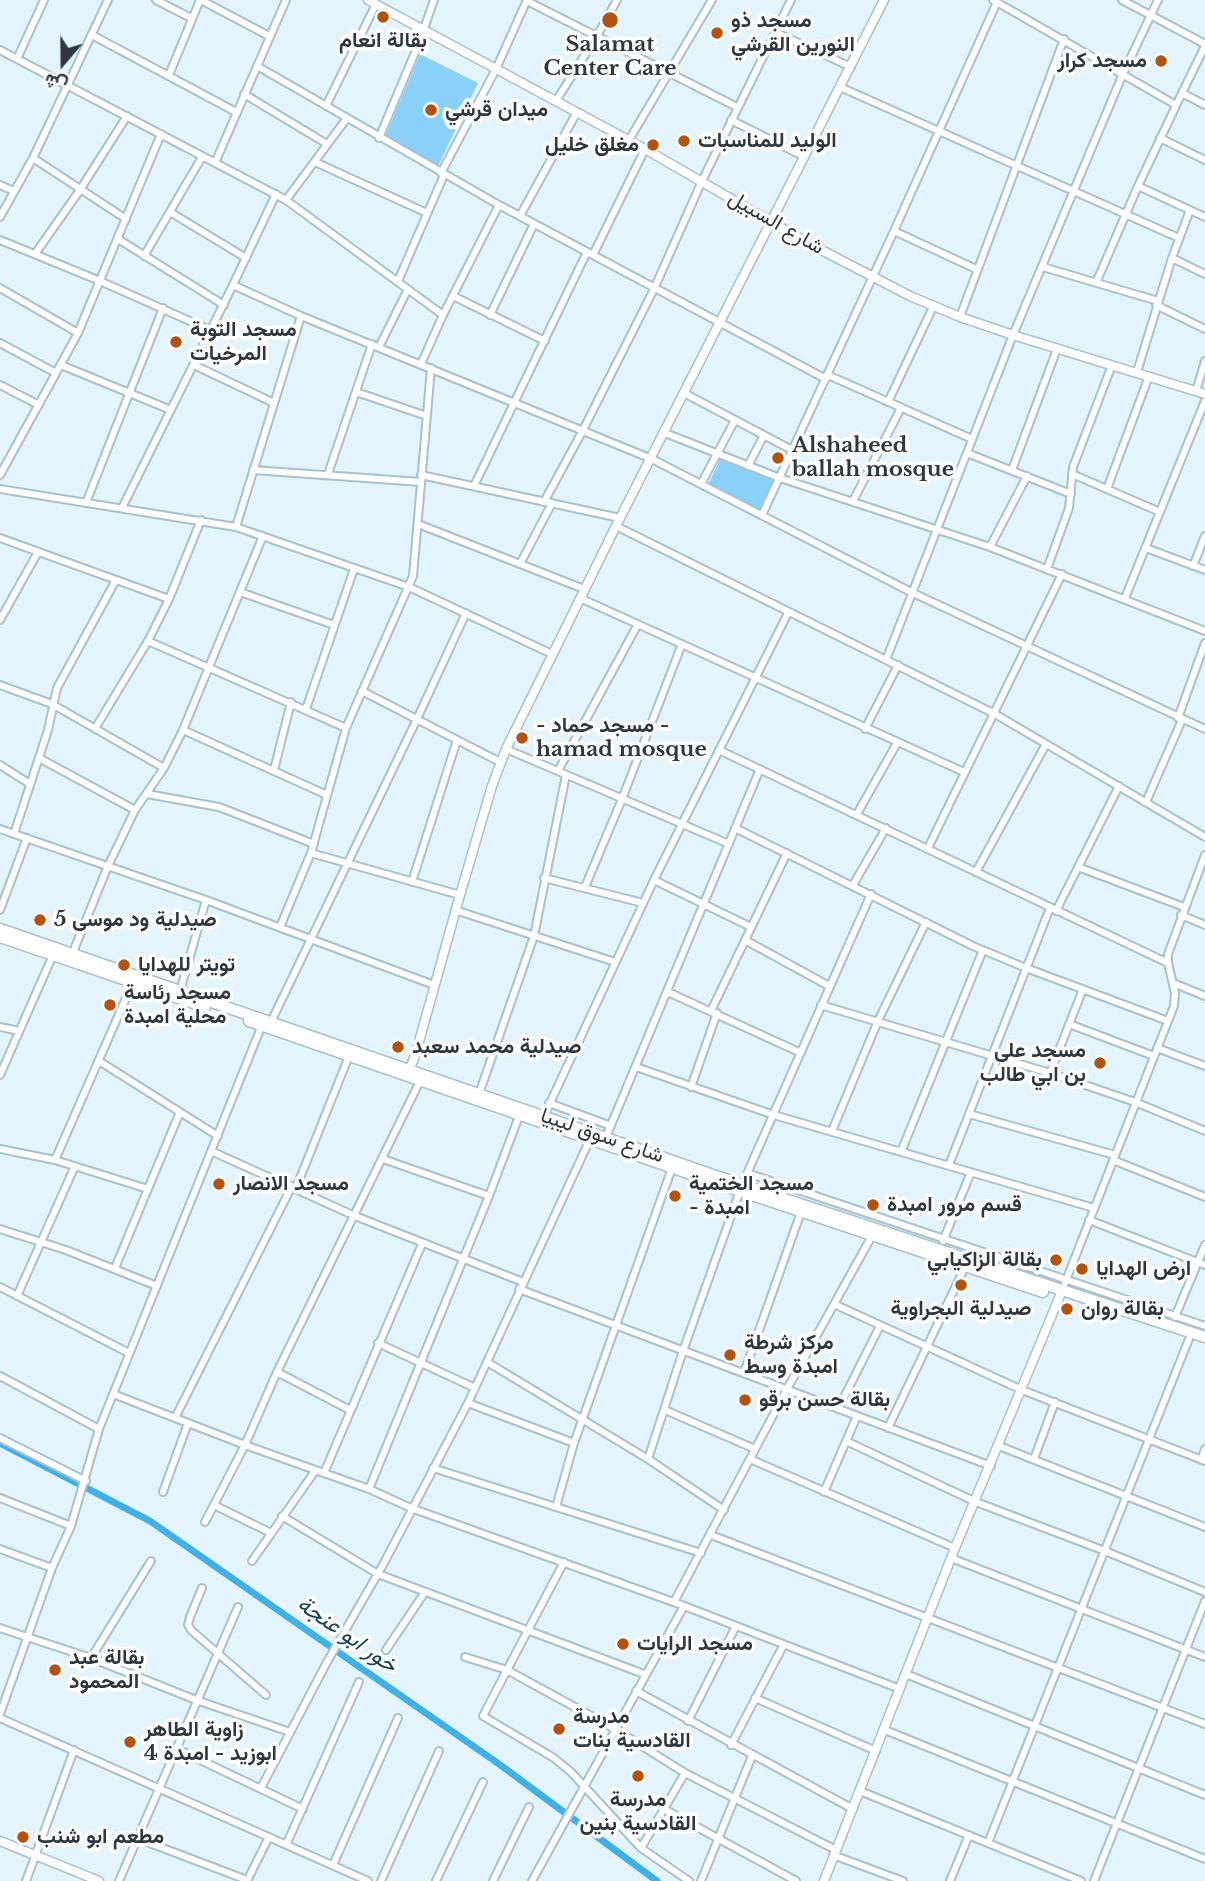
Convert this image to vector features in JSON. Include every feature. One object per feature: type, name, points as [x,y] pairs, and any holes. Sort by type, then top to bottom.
[{"type":"main road","name":"شارع سوق ليبيا","points":[[0,929],[54,951],[408,1073],[420,1081],[591,1136],[606,1137],[801,1212],[1062,1289],[1205,1337]]},
{"type":"main road","name":"شارع سوق ليبيا","points":[[0,937],[54,951]]},
{"type":"main road","name":"شارع سوق ليبيا","points":[[134,979],[180,991],[349,1056],[479,1094],[520,1112],[544,1116],[672,1168],[741,1188],[965,1267],[1062,1289],[1205,1344]]},
{"type":"street","points":[[17,59],[44,0]]},
{"type":"street","points":[[0,217],[69,86],[108,0]]},
{"type":"street","points":[[156,0],[191,18]]},
{"type":"street","points":[[169,75],[200,0],[270,36]]},
{"type":"street","points":[[215,163],[286,0]]},
{"type":"street","points":[[379,138],[434,0]]},
{"type":"street","points":[[556,101],[617,0]]},
{"type":"street","points":[[628,141],[712,0]]},
{"type":"street","points":[[544,502],[654,289],[737,107],[791,0]]},
{"type":"street","points":[[408,1073],[500,762],[584,589],[884,0]]},
{"type":"street","points":[[1008,8],[1012,0]]},
{"type":"street","points":[[1096,283],[1138,186],[1205,45],[1122,0]]},
{"type":"street","points":[[887,660],[1013,335],[1122,76],[1158,0]]},
{"type":"street","points":[[398,281],[443,174],[527,1],[737,107]]},
{"type":"street","points":[[762,515],[894,231],[995,1],[1176,105]]},
{"type":"street","points":[[326,106],[372,2]]},
{"type":"street","name":"شارع السبيل","points":[[372,2],[933,307],[1013,335],[1205,394]]},
{"type":"street","points":[[775,32],[851,67]]},
{"type":"street","points":[[92,35],[236,112]]},
{"type":"street","points":[[960,317],[1064,39]]},
{"type":"street","points":[[0,50],[276,194],[443,315]]},
{"type":"street","points":[[257,66],[443,174],[719,323],[827,377],[972,439]]},
{"type":"street","points":[[840,87],[1179,238]]},
{"type":"street","points":[[1182,93],[1205,105]]},
{"type":"street","points":[[244,94],[327,144]]},
{"type":"street","points":[[520,216],[577,112]]},
{"type":"street","points":[[34,254],[80,190],[127,116]]},
{"type":"street","points":[[286,200],[347,118]]},
{"type":"street","points":[[731,120],[805,157]]},
{"type":"street","points":[[0,475],[78,332],[161,134]]},
{"type":"street","points":[[1160,138],[1205,160]]},
{"type":"street","points":[[474,486],[545,341],[645,149]]},
{"type":"street","points":[[145,256],[202,156]]},
{"type":"street","points":[[33,158],[126,219]]},
{"type":"street","points":[[315,162],[427,213]]},
{"type":"street","points":[[0,185],[14,191]]},
{"type":"street","points":[[1138,186],[1205,217]]},
{"type":"street","points":[[122,508],[224,305],[276,194]]},
{"type":"street","points":[[421,364],[499,205]]},
{"type":"street","points":[[1137,372],[1157,303],[1190,210]]},
{"type":"street","points":[[170,212],[246,258]]},
{"type":"street","points":[[490,315],[534,224]]},
{"type":"street","points":[[894,231],[976,269]]},
{"type":"street","points":[[118,239],[224,305]]},
{"type":"street","points":[[0,240],[210,330]]},
{"type":"street","points":[[1172,258],[1205,274]]},
{"type":"street","points":[[1043,267],[1157,303],[1205,329]]},
{"type":"street","points":[[233,285],[301,316],[652,459],[913,593],[1205,729]]},
{"type":"street","points":[[0,288],[78,332]]},
{"type":"street","points":[[379,347],[408,289]]},
{"type":"street","points":[[453,296],[545,341]]},
{"type":"street","points":[[888,402],[933,307]]},
{"type":"street","points":[[86,503],[163,308]]},
{"type":"street","points":[[236,527],[301,316]]},
{"type":"street","points":[[0,343],[56,373]]},
{"type":"street","points":[[328,474],[372,344]]},
{"type":"street","points":[[1012,470],[1057,349]]},
{"type":"street","points":[[1196,391],[1205,361]]},
{"type":"street","points":[[61,365],[171,410]]},
{"type":"street","points":[[194,365],[274,402]]},
{"type":"street","points":[[1047,569],[1069,508],[1072,474],[1112,365]]},
{"type":"street","points":[[280,927],[314,844],[346,728],[413,576],[431,368]]},
{"type":"street","points":[[1107,489],[1149,376]]},
{"type":"street","points":[[0,385],[39,405]]},
{"type":"street","points":[[356,392],[427,416]]},
{"type":"street","points":[[684,393],[792,450]]},
{"type":"street","points":[[1125,598],[1205,401]]},
{"type":"street","points":[[853,501],[901,408]]},
{"type":"street","points":[[701,484],[735,420]]},
{"type":"street","points":[[665,433],[780,478],[990,547],[1205,631]]},
{"type":"street","points":[[748,466],[764,435]]},
{"type":"street","points":[[967,453],[1071,494]]},
{"type":"street","points":[[253,470],[421,478],[552,503],[618,522],[788,613],[995,714],[1205,837]]},
{"type":"street","points":[[1072,474],[1160,512]]},
{"type":"street","points":[[990,547],[1027,476]]},
{"type":"street","points":[[0,489],[236,527],[409,587],[552,654]]},
{"type":"street","points":[[520,564],[552,503]]},
{"type":"street","points":[[96,727],[148,641],[169,599],[201,520]]},
{"type":"street","points":[[418,524],[584,589]]},
{"type":"street","points":[[71,957],[108,866],[135,810],[164,768],[183,730],[263,536]]},
{"type":"street","points":[[1193,566],[1205,536]]},
{"type":"street","points":[[0,538],[169,599]]},
{"type":"street","points":[[1146,548],[1205,570]]},
{"type":"street","points":[[0,620],[38,552]]},
{"type":"street","points":[[306,709],[354,569]]},
{"type":"street","points":[[929,848],[1062,574]]},
{"type":"street","points":[[13,834],[48,730],[57,688],[116,580]]},
{"type":"street","points":[[240,592],[334,625]]},
{"type":"street","points":[[580,598],[964,772]]},
{"type":"street","points":[[368,1881],[0,1716],[52,1568],[71,1526],[113,1394],[211,1151],[266,1023],[312,939],[466,612]]},
{"type":"street","points":[[544,1116],[654,880],[788,613]]},
{"type":"street","points":[[558,771],[638,624]]},
{"type":"street","points":[[148,641],[346,728]]},
{"type":"street","points":[[1146,802],[1180,719],[1205,643]]},
{"type":"street","points":[[585,887],[682,644]]},
{"type":"street","points":[[865,729],[898,665]]},
{"type":"street","points":[[0,685],[52,704],[164,768]]},
{"type":"street","points":[[362,691],[500,762]]},
{"type":"street","points":[[274,770],[290,702]]},
{"type":"street","points":[[183,730],[327,795]]},
{"type":"street","points":[[412,882],[457,740]]},
{"type":"street","points":[[857,814],[897,743]]},
{"type":"street","points":[[976,872],[1046,744]]},
{"type":"street","points":[[506,749],[729,844]]},
{"type":"street","points":[[719,750],[1168,962]]},
{"type":"street","points":[[39,758],[135,810]]},
{"type":"street","points":[[0,765],[30,784]]},
{"type":"street","points":[[606,1137],[760,769]]},
{"type":"street","points":[[479,1094],[534,936],[566,775]]},
{"type":"street","points":[[949,1165],[1026,968],[1053,909],[1078,867],[1119,786]]},
{"type":"street","points":[[147,794],[219,807],[314,844]]},
{"type":"street","points":[[735,828],[983,950],[1168,1021]]},
{"type":"street","points":[[853,885],[886,828]]},
{"type":"street","points":[[0,829],[206,900],[434,985]]},
{"type":"street","points":[[0,910],[27,838]]},
{"type":"street","points":[[311,853],[460,895]]},
{"type":"street","points":[[691,1087],[714,1012],[787,853]]},
{"type":"street","points":[[824,1881],[1168,1021],[1175,999],[1168,962],[1169,949],[1204,859]]},
{"type":"street","points":[[1078,867],[1184,906]]},
{"type":"street","points":[[544,878],[643,903]]},
{"type":"street","points":[[654,880],[751,928]]},
{"type":"street","points":[[648,1459],[741,1188],[871,894]]},
{"type":"street","points":[[180,991],[206,900]]},
{"type":"street","points":[[456,910],[615,962]]},
{"type":"street","points":[[1181,915],[1205,925]]},
{"type":"street","points":[[832,1131],[878,1021],[926,922]]},
{"type":"street","points":[[745,940],[830,986]]},
{"type":"street","points":[[901,1152],[983,950]]},
{"type":"street","points":[[0,1075],[54,951]]},
{"type":"street","points":[[55,1160],[134,979]]},
{"type":"street","points":[[1173,983],[1205,996]]},
{"type":"street","points":[[1050,1073],[1083,989]]},
{"type":"street","points":[[668,992],[801,1052]]},
{"type":"street","points":[[821,1005],[1050,1073],[1135,1102],[1205,1131]]},
{"type":"street","points":[[1069,1024],[1154,1056]]},
{"type":"street","points":[[0,1027],[19,1031]]},
{"type":"street","points":[[1157,1048],[1205,1066]]},
{"type":"street","points":[[175,1418],[294,1187],[349,1056]]},
{"type":"street","points":[[99,1061],[218,1136]]},
{"type":"street","points":[[636,1067],[774,1115],[1094,1208]]},
{"type":"street","points":[[205,1522],[245,1445],[276,1372],[420,1081]]},
{"type":"street","points":[[549,1104],[611,1126]]},
{"type":"street","points":[[115,1268],[180,1112]]},
{"type":"street","points":[[369,1489],[489,1196],[520,1112]]},
{"type":"street","points":[[969,1114],[1114,1158],[1205,1196]]},
{"type":"street","points":[[261,1788],[468,1403],[591,1136]]},
{"type":"street","points":[[0,1149],[55,1160],[148,1189]]},
{"type":"street","points":[[211,1151],[355,1216],[523,1282]]},
{"type":"street","points":[[383,1159],[489,1196]]},
{"type":"street","points":[[17,1296],[75,1166]]},
{"type":"street","points":[[556,1507],[574,1443],[672,1168]]},
{"type":"street","points":[[939,1251],[971,1172]]},
{"type":"street","points":[[747,1173],[944,1240],[1062,1289],[1205,1326]]},
{"type":"street","points":[[744,1373],[801,1212]]},
{"type":"street","points":[[1089,1220],[1202,1263]]},
{"type":"street","points":[[0,1229],[115,1268],[158,1286]]},
{"type":"street","points":[[674,1602],[874,1233]]},
{"type":"street","points":[[324,1473],[422,1244]]},
{"type":"street","points":[[1175,1317],[1202,1263],[1205,1245]]},
{"type":"street","points":[[888,1428],[965,1267]]},
{"type":"street","points":[[0,1287],[129,1353]]},
{"type":"street","points":[[519,1289],[991,1466]]},
{"type":"street","points":[[834,1304],[1022,1390],[1203,1461],[1205,1449]]},
{"type":"street","points":[[838,1409],[880,1326]]},
{"type":"street","points":[[988,1843],[1189,1339]]},
{"type":"street","points":[[378,1343],[475,1388]]},
{"type":"street","points":[[487,1362],[648,1459],[724,1510]]},
{"type":"street","points":[[276,1372],[350,1410]]},
{"type":"street","points":[[0,1376],[100,1429]]},
{"type":"street","points":[[113,1394],[369,1489],[411,1508],[674,1602],[900,1689]]},
{"type":"street","points":[[1034,1459],[1055,1402]]},
{"type":"street","points":[[468,1403],[574,1443]]},
{"type":"street","points":[[664,1410],[755,1450]]},
{"type":"street","points":[[824,1492],[857,1416]]},
{"type":"street","points":[[163,1492],[188,1423]]},
{"type":"street","points":[[0,1438],[86,1481]]},
{"type":"street","points":[[846,1441],[976,1502],[1205,1592]]},
{"type":"street","points":[[999,1446],[1205,1527]]},
{"type":"street","points":[[750,1459],[955,1548]]},
{"type":"street","points":[[433,1468],[701,1553]]},
{"type":"street","points":[[252,1561],[315,1471]]},
{"type":"street","points":[[0,1497],[71,1526]]},
{"type":"street","points":[[214,1504],[271,1533]]},
{"type":"street","points":[[282,1516],[378,1574],[645,1674]]},
{"type":"street","points":[[711,1535],[1205,1724]]},
{"type":"street","points":[[0,1549],[52,1568]]},
{"type":"street","points":[[951,1558],[1205,1657]]},
{"type":"street","points":[[91,1658],[151,1561]]},
{"type":"street","points":[[564,1562],[483,1716],[554,1758],[641,1847],[689,1881]]},
{"type":"street","points":[[202,1588],[188,1625],[192,1632],[267,1695]]},
{"type":"street","points":[[386,1650],[425,1592]]},
{"type":"street","points":[[1094,1881],[1205,1601]]},
{"type":"street","points":[[119,1881],[238,1606]]},
{"type":"street","points":[[533,1881],[684,1606]]},
{"type":"street","points":[[688,1721],[736,1626]]},
{"type":"street","points":[[0,1628],[91,1658],[197,1700],[290,1732]]},
{"type":"street","points":[[731,1745],[783,1646]]},
{"type":"street","points":[[465,1657],[507,1670],[615,1728],[685,1773],[835,1853],[903,1881]]},
{"type":"street","points":[[906,1674],[1205,1795]]},
{"type":"street","points":[[287,1843],[359,1682]]},
{"type":"street","points":[[636,1691],[853,1809]]},
{"type":"street","points":[[755,1698],[876,1751]]},
{"type":"street","points":[[333,1865],[398,1718]]},
{"type":"street","points":[[885,1730],[1205,1859]]},
{"type":"street","points":[[177,1749],[303,1809]]},
{"type":"street","points":[[26,1881],[74,1750]]},
{"type":"street","points":[[381,1881],[439,1751]]},
{"type":"street","points":[[701,1881],[752,1756]]},
{"type":"street","points":[[641,1847],[685,1773]]},
{"type":"street","points":[[436,1881],[483,1782]]},
{"type":"street","points":[[860,1791],[1081,1881]]},
{"type":"street","points":[[493,1881],[529,1807]]},
{"type":"street","points":[[664,1809],[796,1881]]},
{"type":"street","points":[[950,1881],[968,1835]]},
{"type":"street","points":[[139,1839],[247,1881],[269,1837]]},
{"type":"street","points":[[0,1841],[99,1881]]},
{"type":"shaded area","name":"ميدان قرشي","points":[[420,54],[478,83],[438,166],[385,137]]},
{"type":"shaded area","points":[[720,459],[775,480],[761,510],[709,483]]},
{"type":"waterway","name":"خور ابو عنجة","points":[[0,1443],[150,1521],[499,1764],[657,1881]]},
{"type":"place","name":"بقالة انعام","points":[[383,17]]},
{"type":"place","name":"Salamat Center Care","points":[[610,20]]},
{"type":"place","name":"مسجد ذو النورين القرشي","points":[[717,33]]},
{"type":"place","name":"مسجد كرار","points":[[1161,61]]},
{"type":"place","name":"ميدان قرشي","points":[[431,110]]},
{"type":"place","name":"الوليد للمناسبات","points":[[684,141]]},
{"type":"place","name":"مغلق خليل","points":[[653,145]]},
{"type":"place","name":"مسجد التوبة المرخيات","points":[[176,342]]},
{"type":"place","name":"Alshaheed ballah mosque","points":[[778,458]]},
{"type":"place","name":"- مسجد حماد - hamad mosque","points":[[522,738]]},
{"type":"place","name":"صيدلية ود موسى 5","points":[[40,920]]},
{"type":"place","name":"تويتر للهدايا","points":[[124,965]]},
{"type":"place","name":"مسجد رئاسة محلية امبدة","points":[[110,1005]]},
{"type":"place","name":"صيدلية محمد سعبد","points":[[398,1047]]},
{"type":"place","name":"مسجد علي بن ابي طالب","points":[[1100,1063]]},
{"type":"place","name":"مسجد الانصار","points":[[219,1184]]},
{"type":"place","name":"مسجد الختمية - امبدة","points":[[675,1196]]},
{"type":"place","name":"قسم مرور امبدة","points":[[873,1205]]},
{"type":"place","name":"بقالة الزاكيابي","points":[[1056,1260]]},
{"type":"place","name":"ارض الهدايا","points":[[1082,1269]]},
{"type":"place","name":"صيدلية البجراوية","points":[[961,1285]]},
{"type":"place","name":"بقالة روان","points":[[1067,1309]]},
{"type":"place","name":"مركز شرطة امبدة وسط","points":[[730,1355]]},
{"type":"place","name":"بقالة حسن برقو","points":[[745,1400]]},
{"type":"place","name":"مسجد الرايات","points":[[623,1644]]},
{"type":"place","name":"بقالة عبد المحمود","points":[[55,1670]]},
{"type":"place","name":"مدرسة القادسية بنات","points":[[559,1729]]},
{"type":"place","name":"زاوية الطاهر ابوزيد - امبدة 4","points":[[130,1742]]},
{"type":"place","name":"مدرسة القادسية بنين","points":[[638,1776]]},
{"type":"place","name":"مطعم ابو شنب","points":[[23,1837]]}]
